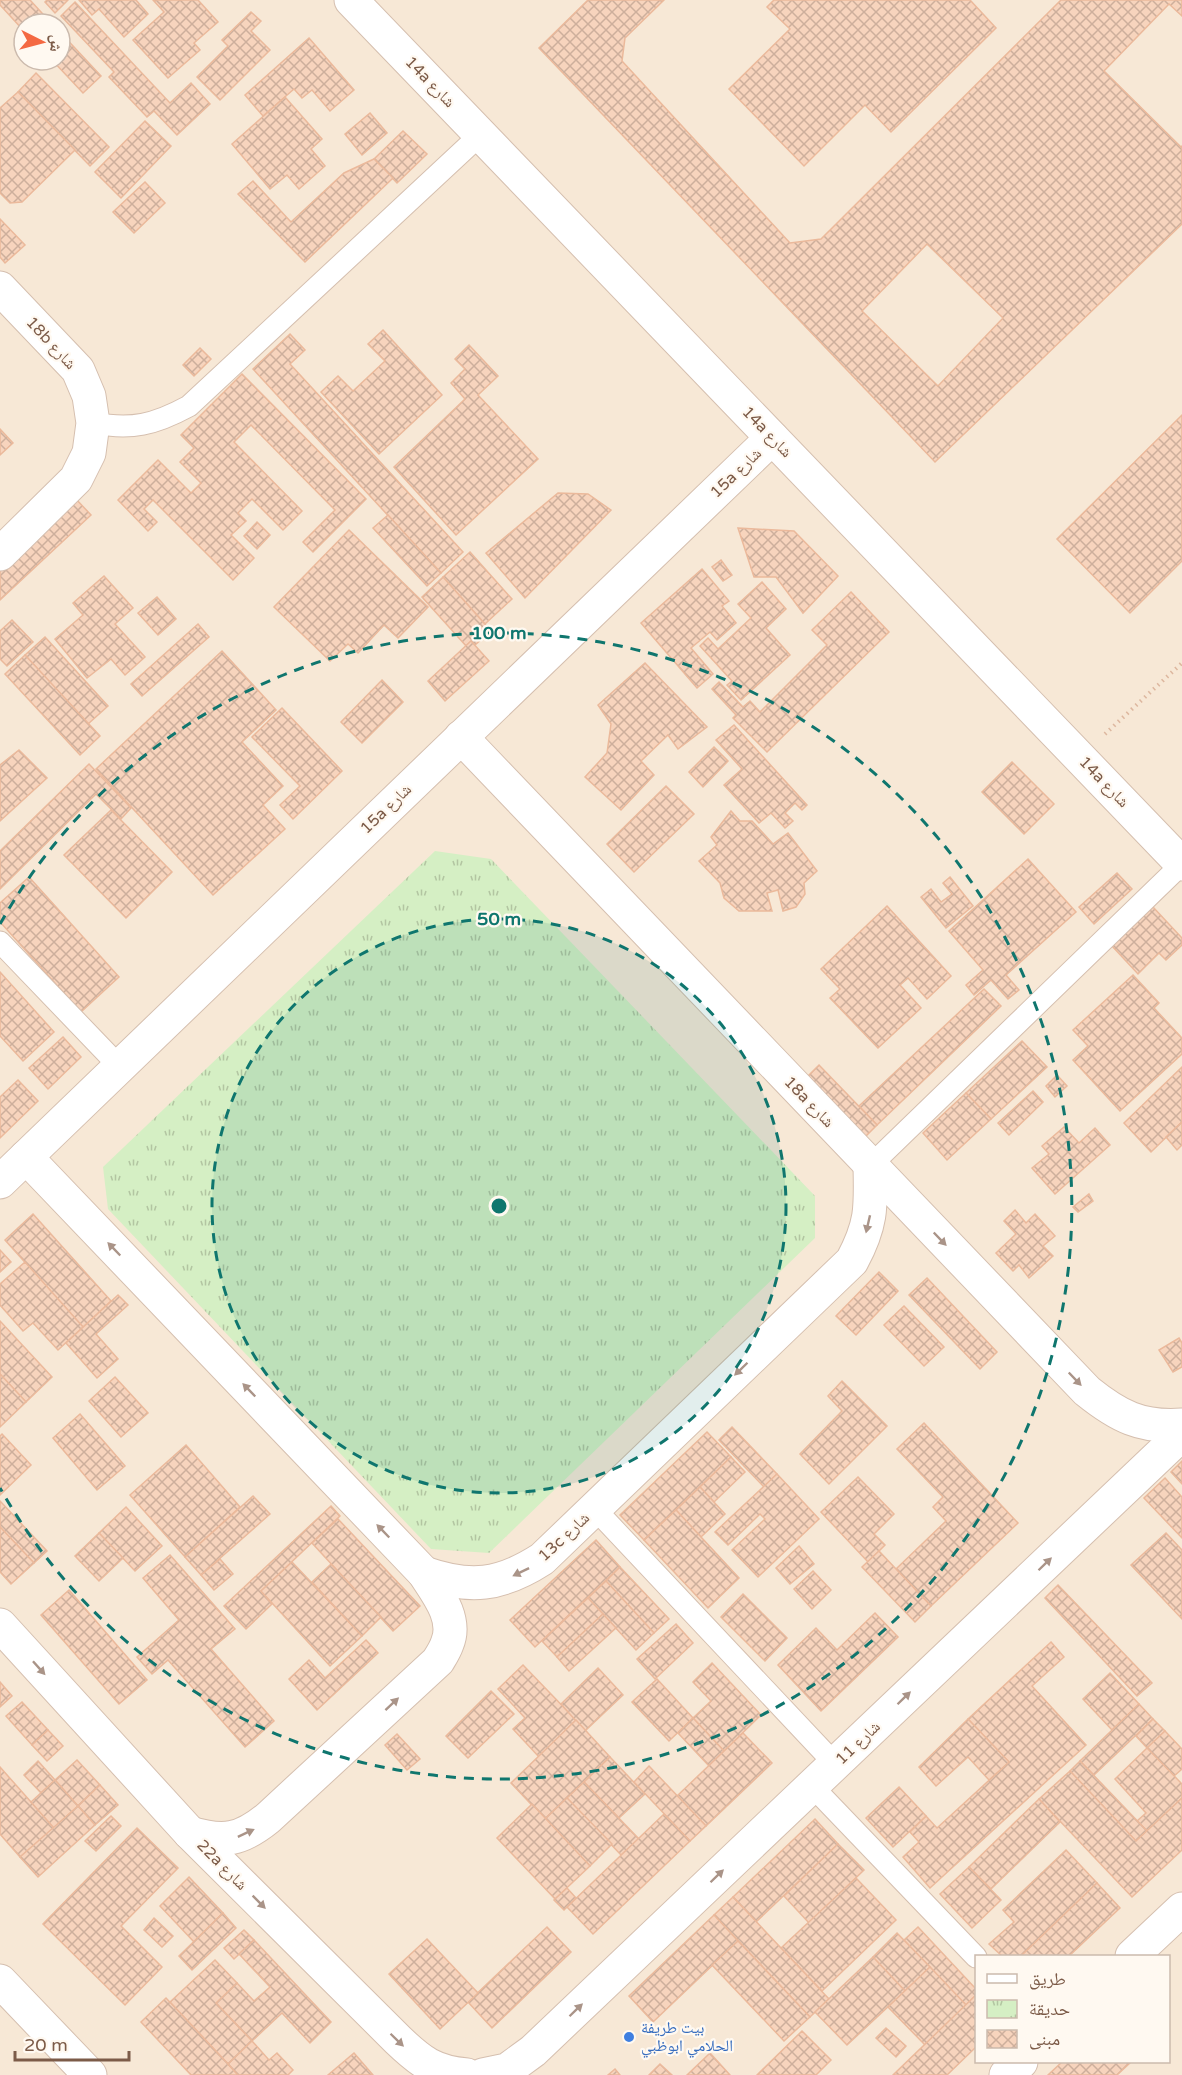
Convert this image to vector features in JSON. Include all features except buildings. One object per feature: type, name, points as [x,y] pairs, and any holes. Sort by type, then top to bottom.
[{"type":"street","name":"14a شارع","points":[[351,0],[1182,864]]},
{"type":"street","name":"18b شارع","points":[[0,288],[78,370],[89,396],[93,423],[89,453],[76,479],[0,554]]},
{"type":"street","name":"15a شارع","points":[[0,1182],[772,438]]},
{"type":"street","name":"18a شارع","points":[[460,737],[1094,1397],[1109,1409],[1136,1421],[1164,1426],[1182,1425]]},
{"type":"street","points":[[26,1156],[424,1573],[441,1600],[450,1620],[448,1642],[438,1661],[252,1832],[232,1839],[211,1839],[190,1833]]},
{"type":"street","name":"13c شارع","points":[[424,1573],[448,1581],[472,1584],[497,1581],[521,1573],[542,1559],[852,1261],[864,1238],[870,1213],[870,1166]]},
{"type":"street","name":"شارع 11","points":[[498,2073],[533,2050],[1182,1434]]},
{"type":"street","name":"22a شارع","points":[[0,1625],[190,1833],[398,2040],[420,2061],[448,2073],[467,2075]]},
{"type":"street","points":[[1132,1955],[1180,1915]]},
{"type":"street","points":[[0,1981],[90,2075]]},
{"type":"street","points":[[1006,2075],[1019,2063]]},
{"type":"lane","points":[[93,423],[118,427],[143,426],[167,418],[189,406],[480,135]]},
{"type":"lane","points":[[870,1166],[1182,864]]},
{"type":"lane","points":[[0,942],[120,1066]]},
{"type":"lane","points":[[595,1509],[835,1764]]},
{"type":"lane","points":[[812,1786],[975,1956]]},
{"type":"path","points":[[1080,757],[1182,663]]},
{"type":"shaded area","points":[[0,0],[1182,0],[1182,2075],[0,2075]]},
{"type":"green space","points":[[435,851],[491,859],[815,1196],[815,1238],[489,1553],[431,1549],[108,1209],[103,1167]]},
{"type":"place","name":"بيت طريفة الحلامي ابوظبي","points":[[629,2037]]}]
